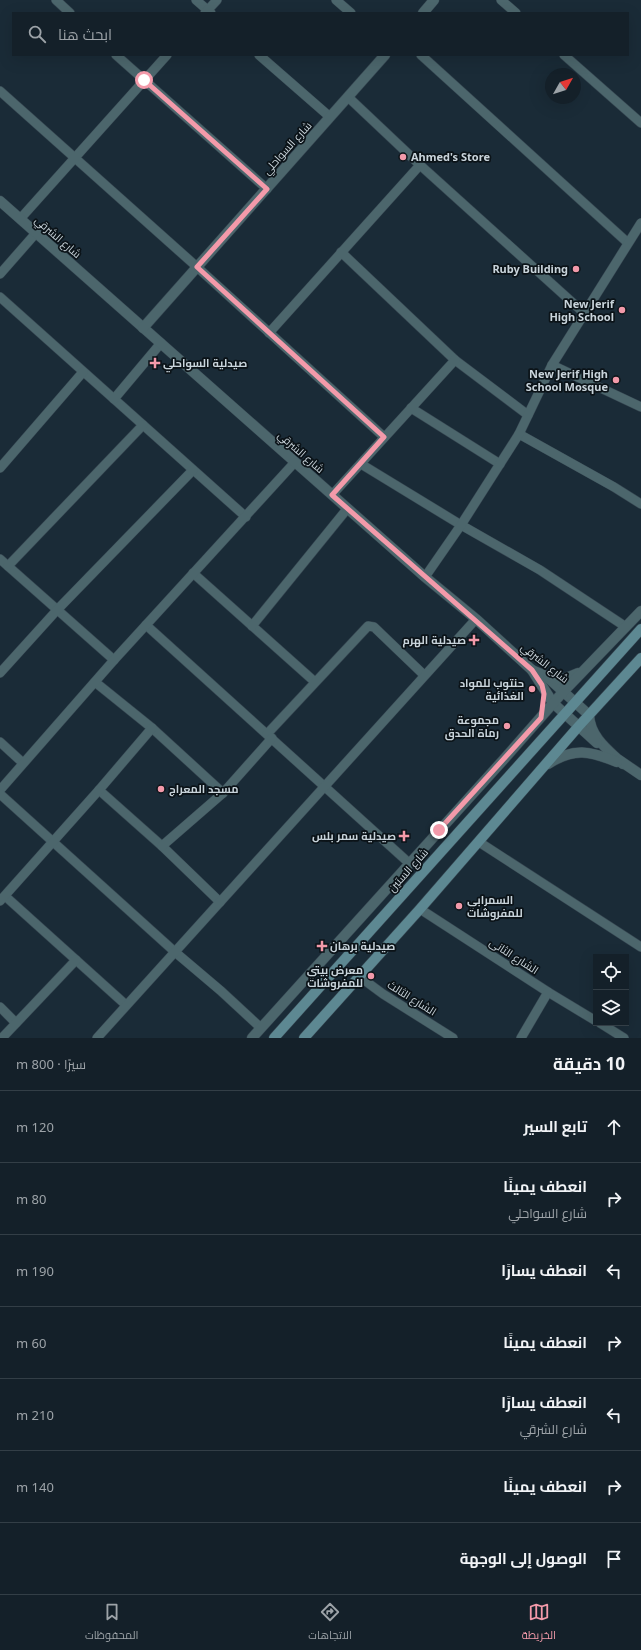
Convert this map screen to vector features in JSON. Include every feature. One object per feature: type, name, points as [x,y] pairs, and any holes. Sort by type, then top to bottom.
[{"type":"main road","name":"شارع الستين","points":[[274,1038],[641,629]]},
{"type":"main road","points":[[308,1037],[578,727],[641,658]]},
{"type":"street","points":[[56,0],[69,12]]},
{"type":"street","points":[[196,0],[208,12],[217,0]]},
{"type":"street","points":[[336,0],[350,12]]},
{"type":"street","points":[[424,12],[434,0]]},
{"type":"street","points":[[501,0],[515,12]]},
{"type":"street","points":[[117,56],[267,189]]},
{"type":"street","points":[[20,219],[166,56]]},
{"type":"street","points":[[260,56],[330,117]]},
{"type":"street","name":"شارع السواحلي","points":[[143,328],[384,56]]},
{"type":"street","points":[[422,56],[628,244]]},
{"type":"street","points":[[565,56],[641,123]]},
{"type":"street","points":[[0,91],[384,437]]},
{"type":"street","points":[[348,97],[420,165],[584,313]]},
{"type":"street","points":[[269,332],[420,165]]},
{"type":"street","name":"شارع الشرقي","points":[[0,202],[425,577],[476,619],[532,670],[544,680],[563,692],[590,715]]},
{"type":"street","points":[[425,577],[461,525],[519,434],[552,365],[641,223]]},
{"type":"street","points":[[0,274],[36,233]]},
{"type":"street","points":[[341,252],[455,360],[528,415]]},
{"type":"street","points":[[0,296],[246,517]]},
{"type":"street","points":[[114,399],[161,343]]},
{"type":"street","points":[[332,495],[455,360]]},
{"type":"street","points":[[552,365],[641,408]]},
{"type":"street","points":[[0,468],[83,372]]},
{"type":"street","points":[[411,408],[500,464]]},
{"type":"street","points":[[8,566],[143,425]]},
{"type":"street","points":[[519,434],[614,487],[641,504]]},
{"type":"street","points":[[0,790],[114,660],[295,462]]},
{"type":"street","points":[[361,464],[461,525],[540,570],[626,626]]},
{"type":"street","points":[[2,668],[193,470]]},
{"type":"street","points":[[252,626],[347,509]]},
{"type":"street","points":[[0,559],[114,660]]},
{"type":"street","points":[[193,573],[315,682]]},
{"type":"street","points":[[252,1038],[563,692],[641,611]]},
{"type":"street","points":[[97,1038],[476,619]]},
{"type":"street","points":[[146,625],[409,863]]},
{"type":"street","points":[[162,846],[223,793],[315,682],[368,626],[374,627],[424,675]]},
{"type":"street","points":[[544,680],[563,680],[582,672]]},
{"type":"street","points":[[544,680],[553,703],[578,727],[623,764],[641,775]]},
{"type":"street","points":[[541,718],[544,700],[544,680]]},
{"type":"street","points":[[95,682],[152,728],[223,793]]},
{"type":"street","points":[[590,715],[590,723],[595,736],[623,764]]},
{"type":"street","points":[[126,1006],[76,960],[2,899],[152,728]]},
{"type":"street","points":[[0,742],[23,763]]},
{"type":"street","points":[[545,765],[562,755],[588,751],[623,764]]},
{"type":"street","points":[[99,790],[162,846],[220,902]]},
{"type":"street","points":[[0,794],[175,952],[222,991],[262,1028]]},
{"type":"street","points":[[479,842],[641,947]]},
{"type":"street","name":"الشارع الثانى","points":[[420,909],[548,992],[593,1019]]},
{"type":"street","points":[[2,1038],[76,960]]},
{"type":"street","name":"الشارع الثالث","points":[[360,977],[383,994],[453,1038]]},
{"type":"street","points":[[521,1038],[548,992]]},
{"type":"street","points":[[0,1007],[16,1023]]},
{"type":"street","points":[[605,1026],[624,1038]]},
{"type":"place","name":"Ahmed's Store","points":[[403,157]]},
{"type":"place","name":"Ruby Building","points":[[576,269]]},
{"type":"place","name":"New Jerif High School","points":[[622,310]]},
{"type":"place","name":"صيدلية السواحلي","points":[[155,363]]},
{"type":"place","name":"New Jerif High School Mosque","points":[[616,380]]},
{"type":"place","name":"صيدلية الهرم","points":[[474,640]]},
{"type":"place","name":"حنتوب للمواد الغذائية","points":[[532,689]]},
{"type":"place","name":"مجموعة رماة الحدق","points":[[507,726]]},
{"type":"place","name":"مسجد المعراج","points":[[161,789]]},
{"type":"place","name":"صيدلية سمر بلس","points":[[404,836]]},
{"type":"place","name":"السمرابي للمفروشات","points":[[459,906]]},
{"type":"place","name":"صيدلية برهان","points":[[322,946]]},
{"type":"place","name":"معرض بيتي للمفروشات","points":[[371,976]]},
{"type":"route","points":[[144,80],[267,189],[197,267],[384,437],[332,495],[425,577],[476,619],[532,670],[542,685],[544,700],[541,710],[541,718],[439,830]]}]
